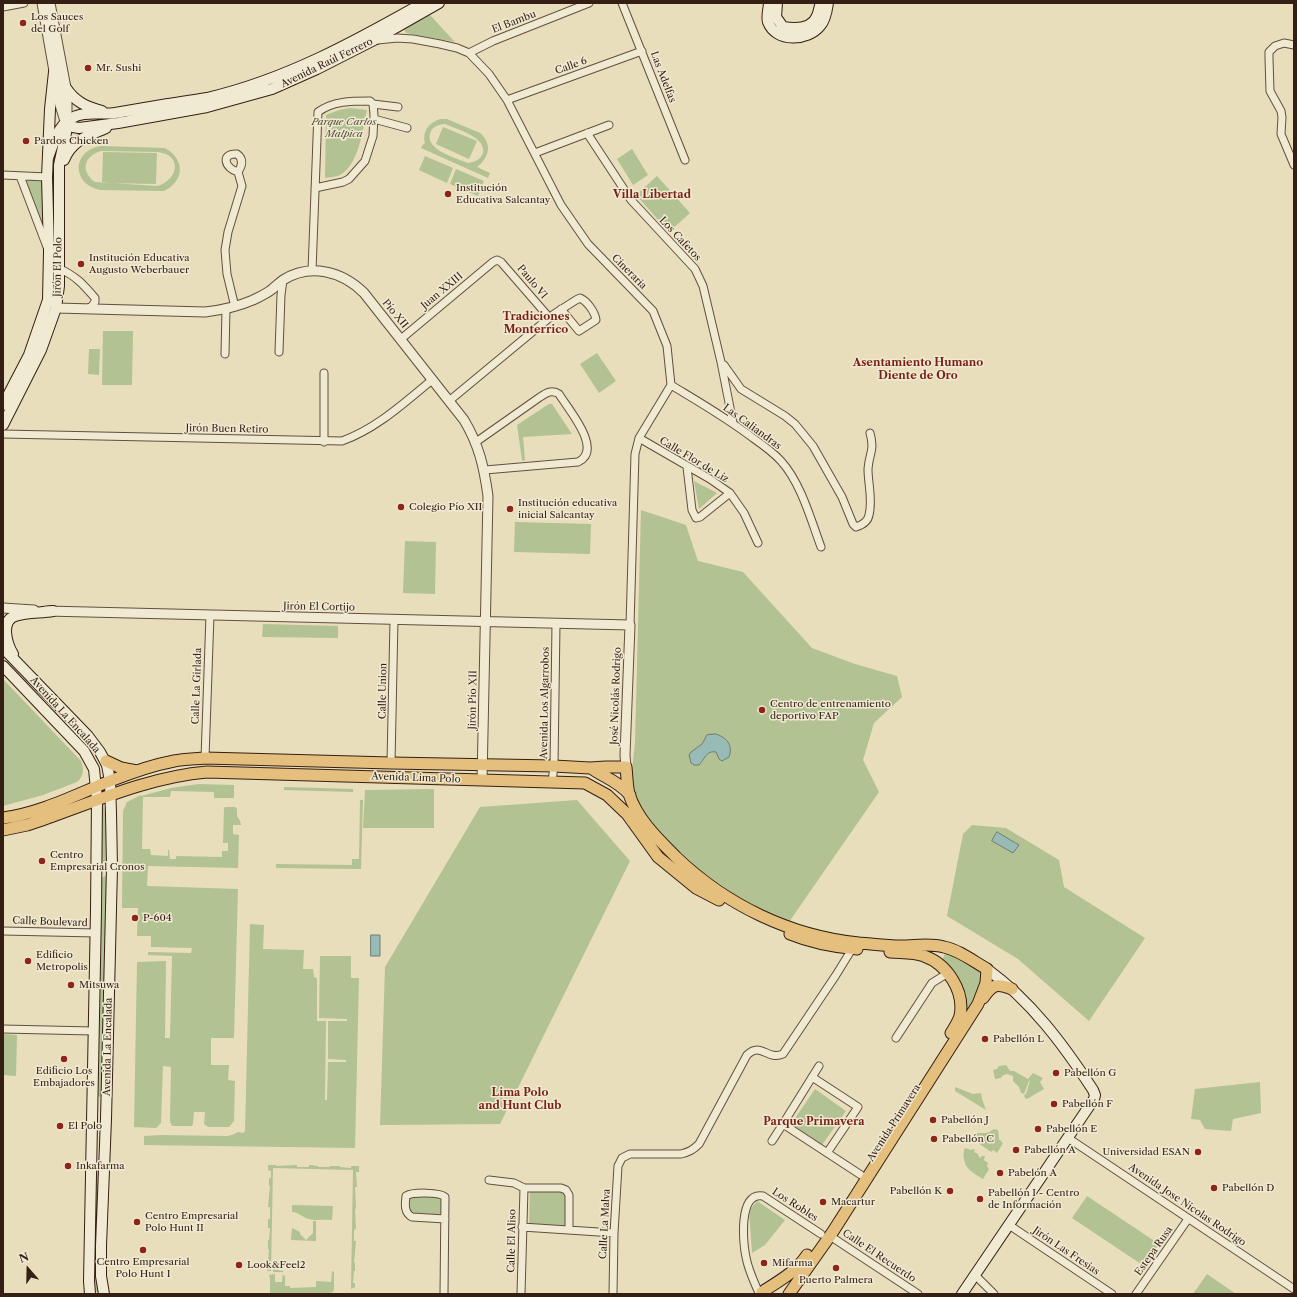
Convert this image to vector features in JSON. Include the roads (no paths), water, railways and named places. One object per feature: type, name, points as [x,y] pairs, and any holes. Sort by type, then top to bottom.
[{"type":"main road","name":"Avenida Raúl Ferrero","points":[[67,122],[70,126],[76,128],[207,98],[269,79],[314,61],[423,3]]},
{"type":"main road","name":"Avenida Raúl Ferrero","points":[[116,118],[207,107],[272,89],[317,69],[374,40],[439,3]]},
{"type":"main road","points":[[769,3],[768,21],[776,33],[794,39],[812,34],[821,26],[828,3]]},
{"type":"main road","points":[[777,3],[776,17],[783,27],[795,29],[808,25],[817,17],[820,3]]},
{"type":"main road","name":"Jirón El Polo","points":[[3,405],[30,355],[45,311],[49,293],[47,177],[50,109],[54,72]]},
{"type":"main road","points":[[66,88],[78,102],[116,118]]},
{"type":"main road","points":[[58,200],[62,164],[70,148],[81,139],[116,118]]},
{"type":"main road","name":"Jirón El Polo","points":[[3,425],[41,350],[56,308],[59,292],[59,165],[65,140],[67,122]]},
{"type":"main road","points":[[48,158],[57,133],[67,122]]},
{"type":"main road","points":[[18,663],[9,648],[6,639],[6,628],[9,620],[14,616],[53,611]]},
{"type":"main road","name":"Avenida La Encalada","points":[[3,648],[88,736],[106,761],[110,781],[112,867],[106,1119],[101,1246],[101,1276],[104,1294]]},
{"type":"main road","name":"Avenida La Encalada","points":[[3,666],[84,751],[93,766],[97,787],[96,933],[89,1247],[90,1294]]},
{"type":"main road","name":"Avenida Lima Polo","points":[[3,818],[42,809],[110,781],[176,760],[205,758],[590,768],[606,766],[626,767]]},
{"type":"main road","points":[[106,761],[121,768],[140,771]]},
{"type":"main road","points":[[348,762],[348,776]]},
{"type":"main road","points":[[626,767],[630,795],[647,825],[682,862],[716,891],[737,904],[789,928],[857,943],[899,946],[939,946],[956,952],[987,969],[1004,981],[1047,1025],[1072,1057],[1093,1090],[1095,1095],[1094,1099],[962,1294]]},
{"type":"main road","name":"Avenida Lima Polo","points":[[590,768],[610,778],[630,795]]},
{"type":"main road","name":"Avenida Lima Polo","points":[[3,830],[42,820],[111,794],[159,780],[194,773],[207,772],[585,783],[607,795],[627,814],[658,857],[696,888],[770,926],[792,935],[833,947],[852,949]]},
{"type":"main road","points":[[97,867],[112,867]]},
{"type":"main road","name":"Avenida Primavera","points":[[762,1293],[797,1268],[826,1235],[861,1175],[958,1021],[961,1010],[958,993],[948,973],[940,964],[924,956],[852,949]]},
{"type":"main road","points":[[940,964],[939,959],[943,952],[956,952]]},
{"type":"main road","name":"Avenida Primavera","points":[[789,1294],[826,1235],[978,1004],[986,983],[987,969]]},
{"type":"main road","points":[[978,1004],[993,986],[1001,985],[1012,989]]},
{"type":"street","points":[[3,7],[24,3]]},
{"type":"street","points":[[42,3],[62,114],[67,122]]},
{"type":"street","points":[[50,3],[66,88],[67,122]]},
{"type":"street","name":"El Bambu","points":[[469,53],[493,41],[590,3]]},
{"type":"street","name":"Las Adelfas","points":[[622,3],[684,160]]},
{"type":"street","name":"Cineraria","points":[[374,40],[396,38],[457,48],[469,53],[489,74],[507,100],[561,205],[588,244],[653,311],[667,346],[671,385]]},
{"type":"street","points":[[1294,45],[1284,43],[1275,46],[1269,52],[1270,91],[1281,111],[1282,134],[1294,165]]},
{"type":"street","name":"Calle 6","points":[[507,100],[642,51]]},
{"type":"street","points":[[312,271],[318,112],[326,106],[348,101],[370,101],[373,104],[398,107]]},
{"type":"street","points":[[316,188],[343,182],[349,179],[365,161],[373,136],[373,104]]},
{"type":"street","points":[[374,119],[406,128]]},
{"type":"street","points":[[535,153],[609,125]]},
{"type":"street","name":"Los Cafetos","points":[[587,133],[631,200],[695,269],[703,286],[721,362],[733,423]]},
{"type":"street","points":[[225,354],[230,308],[225,250],[228,232],[242,186],[238,172]]},
{"type":"street","points":[[3,174],[47,177]]},
{"type":"street","points":[[20,176],[43,239],[49,251]]},
{"type":"street","name":"Paulo VI","points":[[497,260],[501,262],[547,315],[547,319]]},
{"type":"street","name":"Juan XXIII","points":[[401,339],[497,260]]},
{"type":"street","points":[[58,268],[78,279],[95,298],[95,302],[92,306],[85,309]]},
{"type":"street","name":"Pío XII","points":[[56,308],[205,312],[230,308],[265,294],[283,280],[305,271],[331,272],[349,279],[364,292],[401,339],[464,420],[476,442],[485,470],[488,496],[486,621]]},
{"type":"street","points":[[279,352],[283,280]]},
{"type":"street","points":[[449,401],[547,319],[561,309],[580,298],[585,300],[596,320],[579,331],[561,309]]},
{"type":"street","points":[[721,362],[741,389],[778,411],[795,424],[813,446],[842,497],[856,527],[862,525],[869,516],[870,505],[868,469],[873,443],[870,433]]},
{"type":"street","points":[[324,373],[324,442]]},
{"type":"street","name":"Jirón Buen Retiro","points":[[3,434],[324,442],[342,441],[356,437],[374,426],[432,380]]},
{"type":"street","points":[[630,626],[635,454],[639,438],[671,385]]},
{"type":"street","name":"Las Caliandras","points":[[671,385],[733,423],[767,448],[782,462],[802,496],[821,547]]},
{"type":"street","points":[[476,442],[540,397],[550,392],[559,394],[585,436],[587,449],[586,456],[583,460],[578,462],[485,470]]},
{"type":"street","name":"Calle Flor de Liz","points":[[639,438],[710,479],[730,493],[744,513],[758,543]]},
{"type":"street","points":[[687,467],[692,510],[696,518],[700,517],[730,493]]},
{"type":"street","name":"Jirón El Cortijo","points":[[5,609],[630,626]]},
{"type":"street","name":"Calle La Girlada","points":[[205,758],[210,615]]},
{"type":"street","name":"Calle Union","points":[[391,763],[394,620]]},
{"type":"street","name":"Jirón Pío XII","points":[[482,780],[486,621]]},
{"type":"street","name":"Avenida Los Algarrobos","points":[[552,782],[554,766],[556,624]]},
{"type":"street","name":"José Nicolás Rodrigo","points":[[626,767],[625,755],[630,626]]},
{"type":"street","name":"Calle Boulevard","points":[[3,931],[96,933]]},
{"type":"street","name":"Calle La Malva","points":[[613,1294],[614,1233],[618,1166],[620,1161],[624,1156],[630,1154],[681,1154],[694,1149],[750,1051],[760,1049],[773,1056],[783,1054],[852,949]]},
{"type":"street","points":[[896,1038],[932,983],[948,973]]},
{"type":"street","points":[[3,1029],[93,1030]]},
{"type":"street","points":[[772,1141],[819,1066]]},
{"type":"street","points":[[812,1077],[858,1107],[827,1153]]},
{"type":"street","points":[[783,1124],[861,1175]]},
{"type":"street","name":"Avenida Jose Nicolas Rodrigo","points":[[1068,1138],[1294,1289]]},
{"type":"street","points":[[490,1180],[514,1183],[524,1188],[561,1188],[566,1190],[570,1195],[569,1230]]},
{"type":"street","name":"Calle El Aliso","points":[[521,1294],[524,1188]]},
{"type":"street","points":[[444,1219],[412,1217],[408,1215],[405,1209],[406,1196],[414,1193],[443,1195],[446,1200],[444,1219],[444,1294]]},
{"type":"street","name":"Los Robles","points":[[762,1293],[746,1258],[744,1241],[745,1213],[751,1201],[756,1196],[763,1196],[826,1235]]},
{"type":"street","name":"Estepa Rusa","points":[[1136,1294],[1188,1219]]},
{"type":"street","name":"Jirón Las Fresias","points":[[1009,1225],[1112,1294]]},
{"type":"street","points":[[522,1227],[614,1233]]},
{"type":"street","name":"Calle El Recuerdo","points":[[826,1235],[918,1294]]},
{"type":"street","points":[[975,1275],[994,1294]]},
{"type":"water","points":[[716,734],[724,738],[730,746],[729,757],[722,761],[719,759],[716,752],[710,752],[699,765],[694,765],[691,763],[689,755],[691,752],[702,744],[707,735]]},
{"type":"water","points":[[997,832],[1019,845],[1013,853],[992,841]]},
{"type":"water","points":[[371,935],[380,935],[380,956],[371,956]]},
{"type":"place","name":"Los Sauces del Golf","points":[[23,23]]},
{"type":"place","name":"Mr. Sushi","points":[[88,68]]},
{"type":"place","name":"Pardos Chicken","points":[[26,141]]},
{"type":"place","name":"Institución Educativa Salcantay","points":[[448,194]]},
{"type":"place","name":"Institución Educativa Augusto Weberbauer","points":[[81,264]]},
{"type":"place","name":"Colegio Pío XII","points":[[401,507]]},
{"type":"place","name":"Institución educativa inicial Salcantay","points":[[510,509]]},
{"type":"place","name":"Centro de entrenamiento deportivo FAP","points":[[762,710]]},
{"type":"place","name":"Centro Empresarial Cronos","points":[[42,861]]},
{"type":"place","name":"P-604","points":[[135,918]]},
{"type":"place","name":"Edificio Metropolis","points":[[28,961]]},
{"type":"place","name":"Mitsuwa","points":[[71,985]]},
{"type":"place","name":"Pabellón L","points":[[985,1039]]},
{"type":"place","name":"Edificio Los Embajadores","points":[[64,1059]]},
{"type":"place","name":"Pabellón G","points":[[1056,1073]]},
{"type":"place","name":"Pabellón F","points":[[1054,1104]]},
{"type":"place","name":"Pabellón J","points":[[933,1120]]},
{"type":"place","name":"El Polo","points":[[60,1126]]},
{"type":"place","name":"Pabellón E","points":[[1038,1129]]},
{"type":"place","name":"Pabellón C","points":[[934,1139]]},
{"type":"place","name":"Pabellón A","points":[[1016,1150]]},
{"type":"place","name":"Universidad ESAN","points":[[1198,1152]]},
{"type":"place","name":"Inkafarma","points":[[68,1166]]},
{"type":"place","name":"Pabelón A","points":[[1000,1173]]},
{"type":"place","name":"Pabellón D","points":[[1214,1188]]},
{"type":"place","name":"Pabellón K","points":[[950,1191]]},
{"type":"place","name":"Pabellón I - Centro de Información","points":[[980,1199]]},
{"type":"place","name":"Macartur","points":[[823,1202]]},
{"type":"place","name":"Centro Empresarial Polo Hunt II","points":[[137,1222]]},
{"type":"place","name":"Centro Empresarial Polo Hunt I","points":[[143,1250]]},
{"type":"place","name":"Mifarma","points":[[764,1263]]},
{"type":"place","name":"Look&Feel2","points":[[239,1265]]},
{"type":"place","name":"Puerto Palmera","points":[[836,1268]]},
{"type":"district","name":"Villa Libertad","points":[[652,195]]},
{"type":"district","name":"Tradiciones Monterrico","points":[[536,323]]},
{"type":"district","name":"Asentamiento Humano Diente de Oro","points":[[918,369]]},
{"type":"district","name":"Lima Polo and Hunt Club","points":[[520,1099]]},
{"type":"district","name":"Parque Primavera","points":[[814,1122]]},
{"type":"park label","name":"Parque Carlos Malpica","points":[[344,128]]}]
